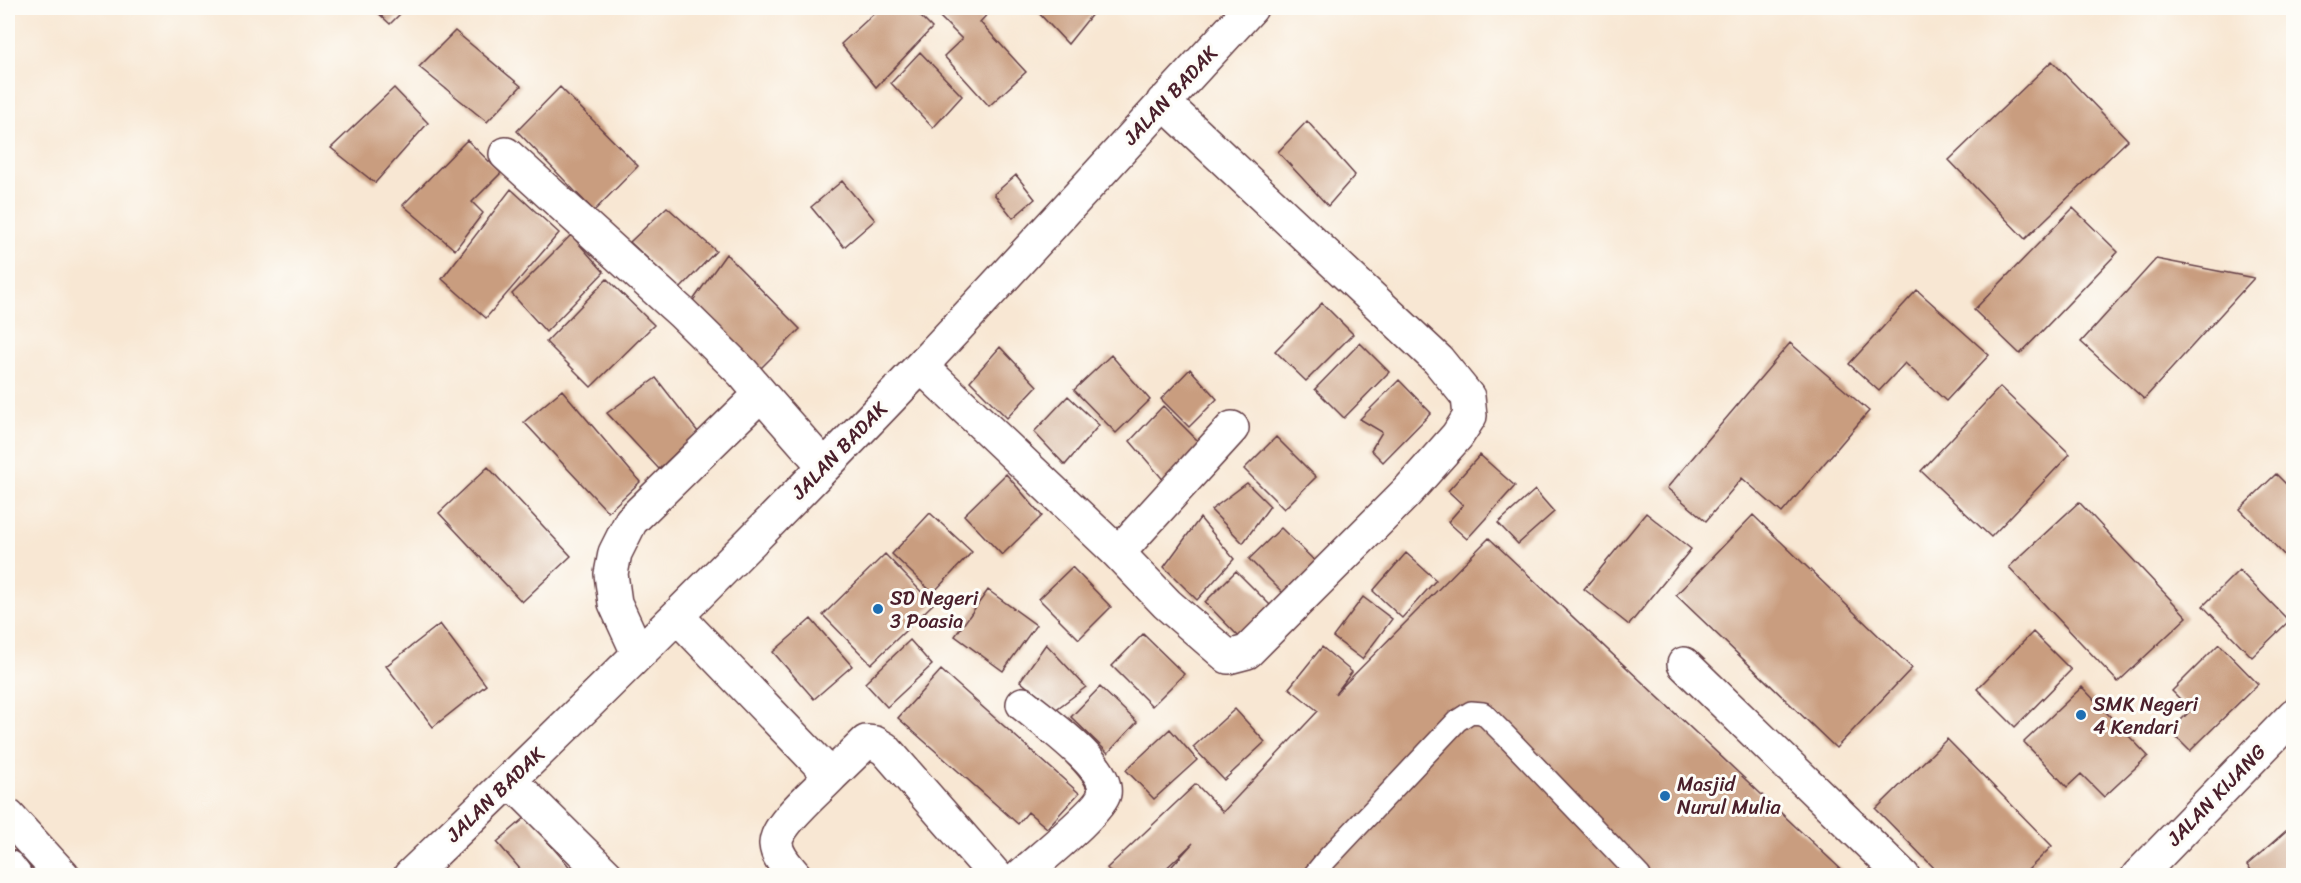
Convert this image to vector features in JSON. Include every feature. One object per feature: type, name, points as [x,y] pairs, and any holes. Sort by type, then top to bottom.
[{"type":"main road","name":"JALAN BADAK","points":[[410,876],[677,616],[921,366],[1251,8]]},
{"type":"main road","points":[[921,366],[1118,553],[1167,604],[1228,657],[1247,652],[1407,492],[1457,436],[1470,416],[1468,397],[1438,360],[1163,102]]},
{"type":"main road","points":[[506,154],[682,313],[743,373],[824,466]]},
{"type":"main road","points":[[638,653],[615,603],[611,574],[615,553],[631,521],[761,394]]},
{"type":"main road","points":[[1118,553],[1232,428]]},
{"type":"main road","points":[[677,616],[831,776]]},
{"type":"main road","points":[[1684,664],[1903,876]]},
{"type":"main road","points":[[1021,876],[1093,811],[1103,797],[1104,788],[1100,775],[1089,760],[1023,704]]},
{"type":"main road","name":"JALAN KIJANG","points":[[2138,876],[2294,715]]},
{"type":"main road","points":[[795,876],[778,855],[776,838],[784,825],[861,744],[870,742],[880,745],[996,876]]},
{"type":"main road","points":[[510,780],[607,876]]},
{"type":"main road","points":[[8,816],[63,876]]},
{"type":"main road","points":[[8,867],[15,876]]},
{"type":"lane","points":[[1313,876],[1457,721],[1471,712],[1482,713],[1506,736],[1640,876]]},
{"type":"building","points":[[373,8],[406,8],[390,24]]},
{"type":"building","points":[[880,8],[912,8],[932,28],[876,87],[841,44]]},
{"type":"building","points":[[940,8],[993,8],[980,22],[1026,72],[989,106],[944,56],[962,39],[935,12]]},
{"type":"building","points":[[1034,8],[1097,8],[1068,44]]},
{"type":"building","points":[[455,31],[521,86],[487,122],[419,67]]},
{"type":"building","points":[[920,52],[962,96],[933,128],[891,83]]},
{"type":"building","points":[[2052,61],[2128,140],[2025,239],[1949,160]]},
{"type":"building","points":[[560,87],[638,166],[594,211],[517,131]]},
{"type":"building","points":[[394,88],[428,123],[375,183],[331,148]]},
{"type":"building","points":[[1307,121],[1355,175],[1328,206],[1278,152]]},
{"type":"building","points":[[467,140],[501,173],[472,202],[483,213],[455,250],[403,205]]},
{"type":"building","points":[[1016,175],[1035,199],[1013,218],[994,194]]},
{"type":"building","points":[[842,181],[875,220],[844,247],[811,207]]},
{"type":"building","points":[[511,189],[559,233],[486,318],[442,279]]},
{"type":"building","points":[[667,207],[716,251],[680,289],[630,242]]},
{"type":"building","points":[[2073,208],[2118,252],[2020,354],[1974,310]]},
{"type":"building","points":[[571,235],[604,272],[546,332],[512,294]]},
{"type":"building","points":[[726,254],[800,329],[759,370],[689,306]]},
{"type":"building","points":[[2156,259],[2254,278],[2144,399],[2081,342]]},
{"type":"building","points":[[607,279],[654,325],[591,387],[546,342]]},
{"type":"building","points":[[1917,290],[1989,355],[1946,401],[1905,363],[1879,391],[1849,364]]},
{"type":"building","points":[[1322,303],[1353,334],[1306,381],[1275,351]]},
{"type":"building","points":[[1360,343],[1389,372],[1344,418],[1315,389]]},
{"type":"building","points":[[1790,343],[1869,411],[1782,513],[1742,478],[1706,521],[1667,488]]},
{"type":"building","points":[[1000,347],[1037,386],[1007,418],[970,381]]},
{"type":"building","points":[[1111,355],[1150,400],[1116,433],[1074,390]]},
{"type":"building","points":[[1190,369],[1217,399],[1189,427],[1161,399]]},
{"type":"building","points":[[656,378],[698,432],[659,469],[607,413]]},
{"type":"building","points":[[1399,380],[1431,413],[1383,462],[1371,450],[1382,432],[1360,419]]},
{"type":"building","points":[[2000,387],[2070,454],[1991,537],[1921,471]]},
{"type":"building","points":[[562,390],[640,482],[608,512],[524,422]]},
{"type":"building","points":[[1068,396],[1099,425],[1065,465],[1034,432]]},
{"type":"building","points":[[1163,406],[1203,446],[1166,483],[1130,441]]},
{"type":"building","points":[[1276,437],[1316,477],[1284,509],[1244,469]]},
{"type":"building","points":[[1480,455],[1515,486],[1467,539],[1448,522],[1463,505],[1448,491]]},
{"type":"building","points":[[488,467],[571,556],[522,602],[439,513]]},
{"type":"building","points":[[1006,474],[1042,516],[1002,555],[964,515]]},
{"type":"building","points":[[2276,474],[2294,492],[2294,556],[2289,560],[2240,509]]},
{"type":"building","points":[[1247,483],[1270,506],[1243,543],[1211,510]]},
{"type":"building","points":[[1535,490],[1554,512],[1518,544],[1498,523]]},
{"type":"building","points":[[2079,502],[2187,617],[2118,682],[2009,567]]},
{"type":"building","points":[[930,513],[972,552],[933,593],[892,554]]},
{"type":"building","points":[[1646,513],[1691,549],[1629,625],[1584,589]]},
{"type":"building","points":[[1753,515],[1912,668],[1836,748],[1676,595]]},
{"type":"building","points":[[1200,518],[1234,559],[1197,600],[1164,567]]},
{"type":"building","points":[[1281,528],[1321,567],[1289,599],[1249,559]]},
{"type":"building","points":[[1489,538],[1848,876],[1163,876],[1193,843],[1158,876],[1114,876],[1107,868],[1196,784],[1223,812],[1318,711],[1289,688],[1322,647],[1352,672],[1335,694]]},
{"type":"building","points":[[1406,553],[1436,580],[1402,618],[1373,591]]},
{"type":"building","name":"SD Negeri 3 Poasia","points":[[885,554],[933,604],[871,664],[823,615]]},
{"type":"building","points":[[1072,567],[1111,607],[1079,639],[1039,599]]},
{"type":"building","points":[[2239,570],[2289,621],[2252,657],[2203,606]]},
{"type":"building","points":[[1236,571],[1276,611],[1244,642],[1205,602]]},
{"type":"building","points":[[988,590],[1036,625],[1003,671],[955,636]]},
{"type":"building","points":[[1363,597],[1392,619],[1362,659],[1333,637]]},
{"type":"building","points":[[811,619],[852,666],[814,699],[773,652]]},
{"type":"building","points":[[440,624],[486,685],[433,727],[386,666]]},
{"type":"building","points":[[2033,632],[2071,670],[2015,727],[1977,689]]},
{"type":"building","points":[[1143,634],[1184,674],[1152,706],[1112,666]]},
{"type":"building","points":[[910,640],[932,665],[887,707],[865,683]]},
{"type":"building","points":[[1046,644],[1086,687],[1055,710],[1020,681]]},
{"type":"building","points":[[2219,644],[2258,684],[2190,751],[2170,731],[2191,710],[2172,691]]},
{"type":"building","points":[[941,670],[1079,793],[1047,828],[1028,812],[1018,824],[898,718]]},
{"type":"building","points":[[1100,687],[1137,722],[1108,753],[1071,717]]},
{"type":"building","name":"SMK Negeri 4 Kendari","points":[[2082,687],[2148,756],[2104,797],[2081,774],[2067,787],[2024,742]]},
{"type":"building","points":[[1235,709],[1265,742],[1224,780],[1193,747]]},
{"type":"building","points":[[1170,729],[1197,760],[1154,799],[1126,770]]},
{"type":"building","points":[[1947,739],[2052,846],[2022,876],[1942,876],[1876,809]]},
{"type":"building","points":[[526,817],[574,872],[570,876],[526,876],[497,842]]},
{"type":"building","points":[[2294,824],[2294,876],[2256,876],[2247,865]]},
{"type":"place","name":"SD Negeri 3 Poasia","points":[[878,609]]},
{"type":"place","name":"SMK Negeri 4 Kendari","points":[[2081,715]]},
{"type":"place","name":"Masjid Nurul Mulia","points":[[1665,796]]}]
